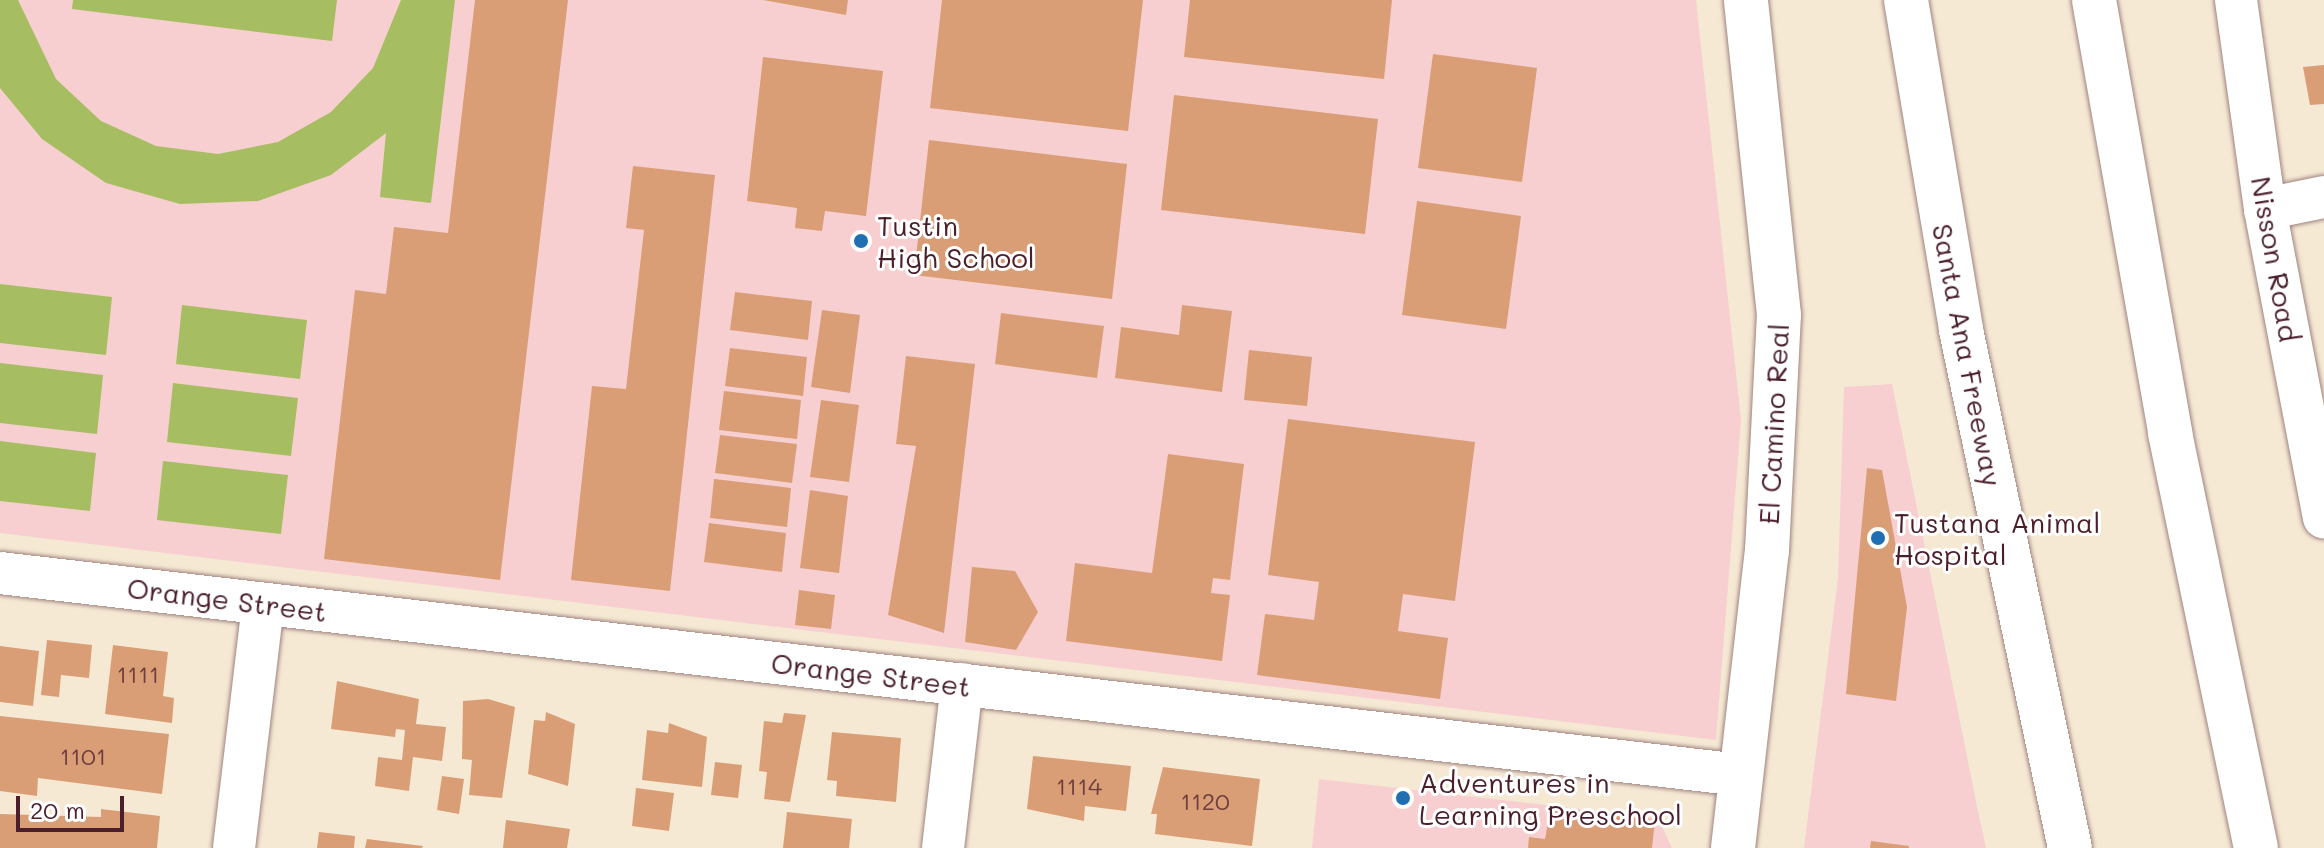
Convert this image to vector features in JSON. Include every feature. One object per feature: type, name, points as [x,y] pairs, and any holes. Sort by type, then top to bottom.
[{"type":"main road","name":"El Camino Real","points":[[1733,848],[1767,551],[1779,315],[1746,0]]},
{"type":"main road","name":"Santa Ana Freeway","points":[[1906,0],[1961,330],[2070,848]]},
{"type":"main road","points":[[2094,0],[2170,433],[2256,848]]},
{"type":"street","name":"Nisson Road","points":[[2236,0],[2265,209],[2324,517]]},
{"type":"street","points":[[2265,209],[2324,197]]},
{"type":"street","name":"Orange Street","points":[[0,573],[1741,775]]},
{"type":"street","points":[[234,848],[263,604]]},
{"type":"street","points":[[943,848],[962,684]]},
{"type":"shaded area","name":"Tustin High School","points":[[0,0],[1696,0],[1741,420],[1716,740],[0,533]]},
{"type":"shaded area","points":[[1892,384],[1986,848],[1804,848],[1838,578],[1844,387]]},
{"type":"shaded area","name":"Adventures in Learning Preschool","points":[[1319,779],[1658,818],[1672,848],[1312,848]]},
{"type":"green space","points":[[0,0],[18,0],[56,79],[101,121],[156,146],[218,154],[278,142],[331,112],[373,68],[401,0],[455,0],[431,203],[380,197],[386,133],[331,175],[258,201],[180,204],[106,183],[42,139],[0,88]]},
{"type":"green space","points":[[73,0],[337,0],[332,41],[72,9]]},
{"type":"green space","points":[[0,284],[112,297],[106,355],[0,343]]},
{"type":"green space","points":[[182,305],[307,320],[300,379],[176,364]]},
{"type":"green space","points":[[0,363],[103,375],[97,434],[0,423]]},
{"type":"green space","points":[[173,383],[298,398],[291,456],[167,442]]},
{"type":"green space","points":[[0,441],[96,453],[90,511],[0,501]]},
{"type":"green space","points":[[163,461],[288,475],[281,534],[157,520]]},
{"type":"building","points":[[475,0],[568,0],[500,580],[324,559],[355,290],[386,294],[394,227],[448,233]]},
{"type":"building","points":[[763,0],[848,0],[846,15]]},
{"type":"building","points":[[942,0],[1143,0],[1128,131],[930,108]]},
{"type":"building","points":[[1190,0],[1392,0],[1384,79],[1184,57]]},
{"type":"building","points":[[1433,54],[1537,68],[1522,182],[1418,168]]},
{"type":"building","points":[[763,57],[883,71],[866,216],[825,211],[822,231],[795,228],[797,208],[747,201]]},
{"type":"building","points":[[2324,65],[2324,104],[2310,105],[2303,67]]},
{"type":"building","points":[[1174,95],[1378,119],[1365,234],[1161,210]]},
{"type":"building","points":[[929,140],[1127,164],[1112,299],[914,275]]},
{"type":"building","points":[[633,166],[715,175],[670,591],[571,580],[592,386],[626,389],[644,230],[626,228]]},
{"type":"building","points":[[1417,201],[1521,216],[1506,329],[1402,315]]},
{"type":"building","points":[[735,292],[812,301],[808,340],[730,330]]},
{"type":"building","points":[[1182,305],[1232,311],[1222,392],[1115,378],[1121,327],[1179,335]]},
{"type":"building","points":[[822,310],[860,315],[850,393],[811,387]]},
{"type":"building","points":[[1001,313],[1104,326],[1097,378],[995,364]]},
{"type":"building","points":[[730,348],[807,357],[803,396],[725,386]]},
{"type":"building","points":[[1249,350],[1312,357],[1307,406],[1244,400]]},
{"type":"building","points":[[906,356],[975,364],[944,633],[888,615],[916,446],[896,444]]},
{"type":"building","points":[[724,391],[801,400],[797,439],[719,430]]},
{"type":"building","points":[[821,400],[859,405],[849,482],[810,477]]},
{"type":"building","points":[[1288,419],[1475,442],[1455,601],[1403,594],[1398,631],[1448,638],[1440,699],[1257,675],[1265,614],[1314,620],[1319,582],[1268,575]]},
{"type":"building","points":[[720,435],[797,444],[792,483],[715,473]]},
{"type":"building","points":[[1168,454],[1244,464],[1230,580],[1213,578],[1211,593],[1230,595],[1222,661],[1066,641],[1075,563],[1152,573]]},
{"type":"building","name":"Tustana Animal Hospital","points":[[1867,468],[1882,470],[1907,607],[1896,701],[1846,694]]},
{"type":"building","points":[[714,479],[791,488],[787,527],[710,518]]},
{"type":"building","points":[[810,490],[848,496],[839,573],[800,568]]},
{"type":"building","points":[[709,523],[786,533],[782,572],[704,562]]},
{"type":"building","points":[[972,567],[1015,571],[1038,612],[1016,650],[965,642]]},
{"type":"building","points":[[799,590],[835,595],[831,629],[795,625]]},
{"type":"building","points":[[47,640],[92,645],[89,678],[61,675],[59,697],[41,695]]},
{"type":"building","points":[[113,645],[168,652],[163,696],[174,698],[172,723],[105,714]]},
{"type":"building","points":[[0,646],[39,651],[33,706],[0,702]]},
{"type":"building","points":[[337,681],[419,699],[416,724],[446,727],[442,761],[413,757],[409,791],[375,786],[378,757],[402,760],[405,730],[396,729],[395,737],[331,729]]},
{"type":"building","points":[[488,699],[515,707],[502,798],[469,795],[472,760],[462,759],[463,701]]},
{"type":"building","points":[[546,712],[575,724],[568,786],[528,774],[534,720],[545,721]]},
{"type":"building","points":[[784,713],[806,715],[790,802],[764,799],[767,772],[759,771],[764,721],[782,723]]},
{"type":"building","points":[[0,716],[169,734],[162,794],[38,778],[37,796],[0,791]]},
{"type":"building","points":[[669,723],[707,737],[702,787],[642,780],[647,730],[668,733]]},
{"type":"building","points":[[832,732],[901,738],[896,802],[836,796],[837,781],[827,780]]},
{"type":"building","points":[[1033,756],[1131,766],[1126,811],[1085,806],[1084,821],[1027,809]]},
{"type":"building","points":[[715,762],[742,765],[738,798],[711,795]]},
{"type":"building","points":[[1163,767],[1260,779],[1252,846],[1155,834],[1157,814],[1151,814]]},
{"type":"building","points":[[442,776],[464,779],[459,814],[437,810]]},
{"type":"building","points":[[636,788],[674,793],[669,831],[632,826]]},
{"type":"building","points":[[1551,807],[1655,820],[1652,848],[1528,848],[1529,837],[1545,839]]},
{"type":"building","points":[[101,809],[160,816],[157,848],[0,848],[0,814],[101,817]]},
{"type":"building","points":[[787,812],[852,819],[849,848],[783,848]]},
{"type":"building","points":[[506,820],[570,829],[567,848],[503,848]]},
{"type":"building","points":[[319,832],[355,836],[354,848],[317,848]]},
{"type":"building","points":[[367,839],[423,846],[365,848]]},
{"type":"building","points":[[1871,841],[1909,846],[1909,848],[1870,848]]},
{"type":"place","name":"Tustin High School","points":[[861,241]]},
{"type":"place","name":"Tustana Animal Hospital","points":[[1878,538]]},
{"type":"place","name":"Adventures in Learning Preschool","points":[[1403,798]]}]
